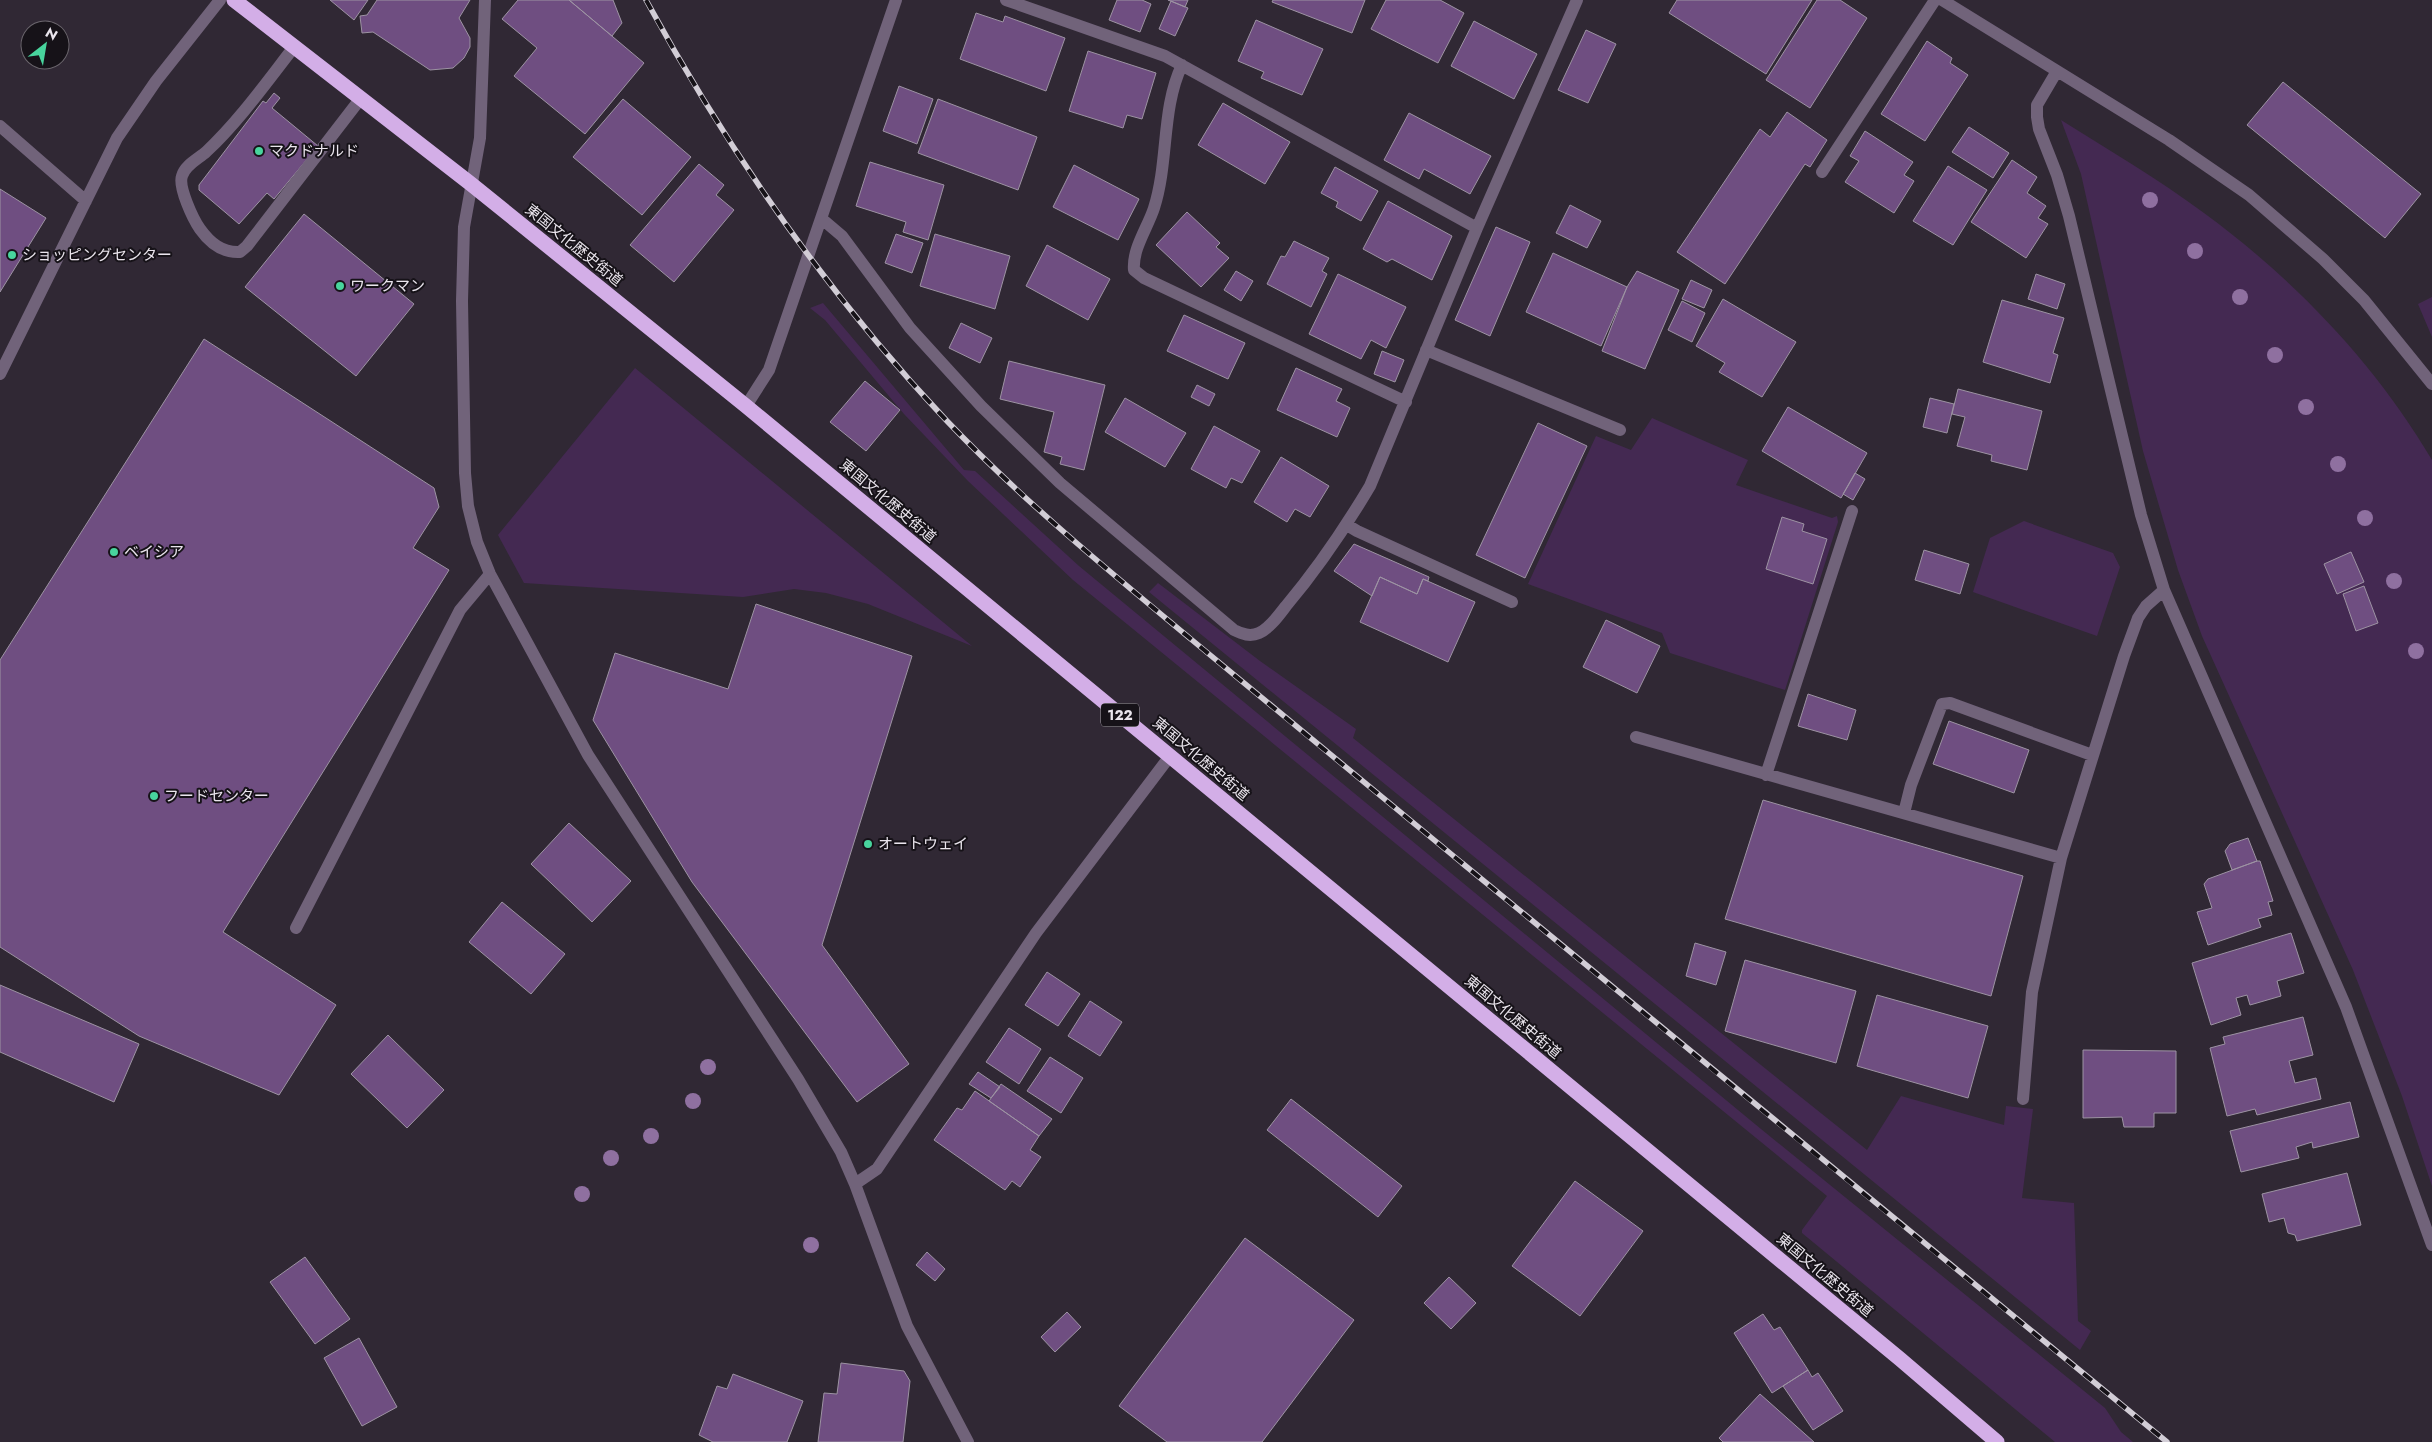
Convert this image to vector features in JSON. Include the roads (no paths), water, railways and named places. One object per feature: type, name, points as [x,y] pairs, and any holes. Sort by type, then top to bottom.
[{"type":"highway","name":"東国文化歴史街道","points":[[234,0],[471,184],[746,406],[1900,1359],[1996,1442]]},
{"type":"street","points":[[0,374],[86,201],[132,114],[220,0]]},
{"type":"street","points":[[485,0],[480,138],[463,238],[462,409],[465,473],[477,542],[490,574],[588,755],[798,1080],[841,1152],[855,1184],[907,1326],[968,1442]]},
{"type":"street","points":[[746,406],[769,370],[896,0]]},
{"type":"street","points":[[1006,0],[1151,50],[1182,65],[1477,228]]},
{"type":"street","points":[[822,219],[842,236],[910,328],[981,406],[1060,483],[1234,630],[1245,635],[1258,634],[1268,628],[1308,580],[1347,525],[1370,486],[1477,228],[1577,0]]},
{"type":"street","points":[[1822,172],[1935,0]]},
{"type":"street","points":[[1949,2],[2212,169],[2288,228],[2364,300],[2432,384]]},
{"type":"street","points":[[294,47],[243,112],[209,149],[185,170],[182,176],[182,186],[189,206],[198,226],[209,241],[228,253],[240,252],[247,246],[361,98]]},
{"type":"street","points":[[1182,65],[1171,92],[1159,188],[1154,208],[1135,257],[1134,270],[1144,278],[1406,402]]},
{"type":"street","points":[[2057,70],[2037,105],[2039,130],[2070,216],[2141,515],[2164,590],[2346,1007],[2432,1245]]},
{"type":"street","points":[[0,126],[86,201]]},
{"type":"street","points":[[1426,350],[1620,430]]},
{"type":"street","points":[[1766,775],[1852,511]]},
{"type":"street","points":[[1347,525],[1512,602]]},
{"type":"street","points":[[296,928],[460,610],[490,574]]},
{"type":"street","points":[[2023,1099],[2032,992],[2061,858],[2092,755],[2138,618],[2146,606],[2164,590]]},
{"type":"street","points":[[1904,813],[1912,785],[1942,704],[1950,703],[2092,755]]},
{"type":"street","points":[[1636,737],[2061,858]]},
{"type":"street","points":[[855,1184],[877,1169],[1036,933],[1170,756]]},
{"type":"railway","points":[[646,0],[678,57],[746,167],[821,272],[903,373],[976,451],[1098,561],[1260,696],[2167,1442]]},
{"type":"place","name":"マクドナルド","points":[[259,151]]},
{"type":"place","name":"ショッピングセンター","points":[[12,255]]},
{"type":"place","name":"ワークマン","points":[[340,286]]},
{"type":"place","name":"ベイシア","points":[[114,552]]},
{"type":"place","name":"フードセンター","points":[[154,796]]},
{"type":"place","name":"オートウェイ","points":[[868,844]]}]
